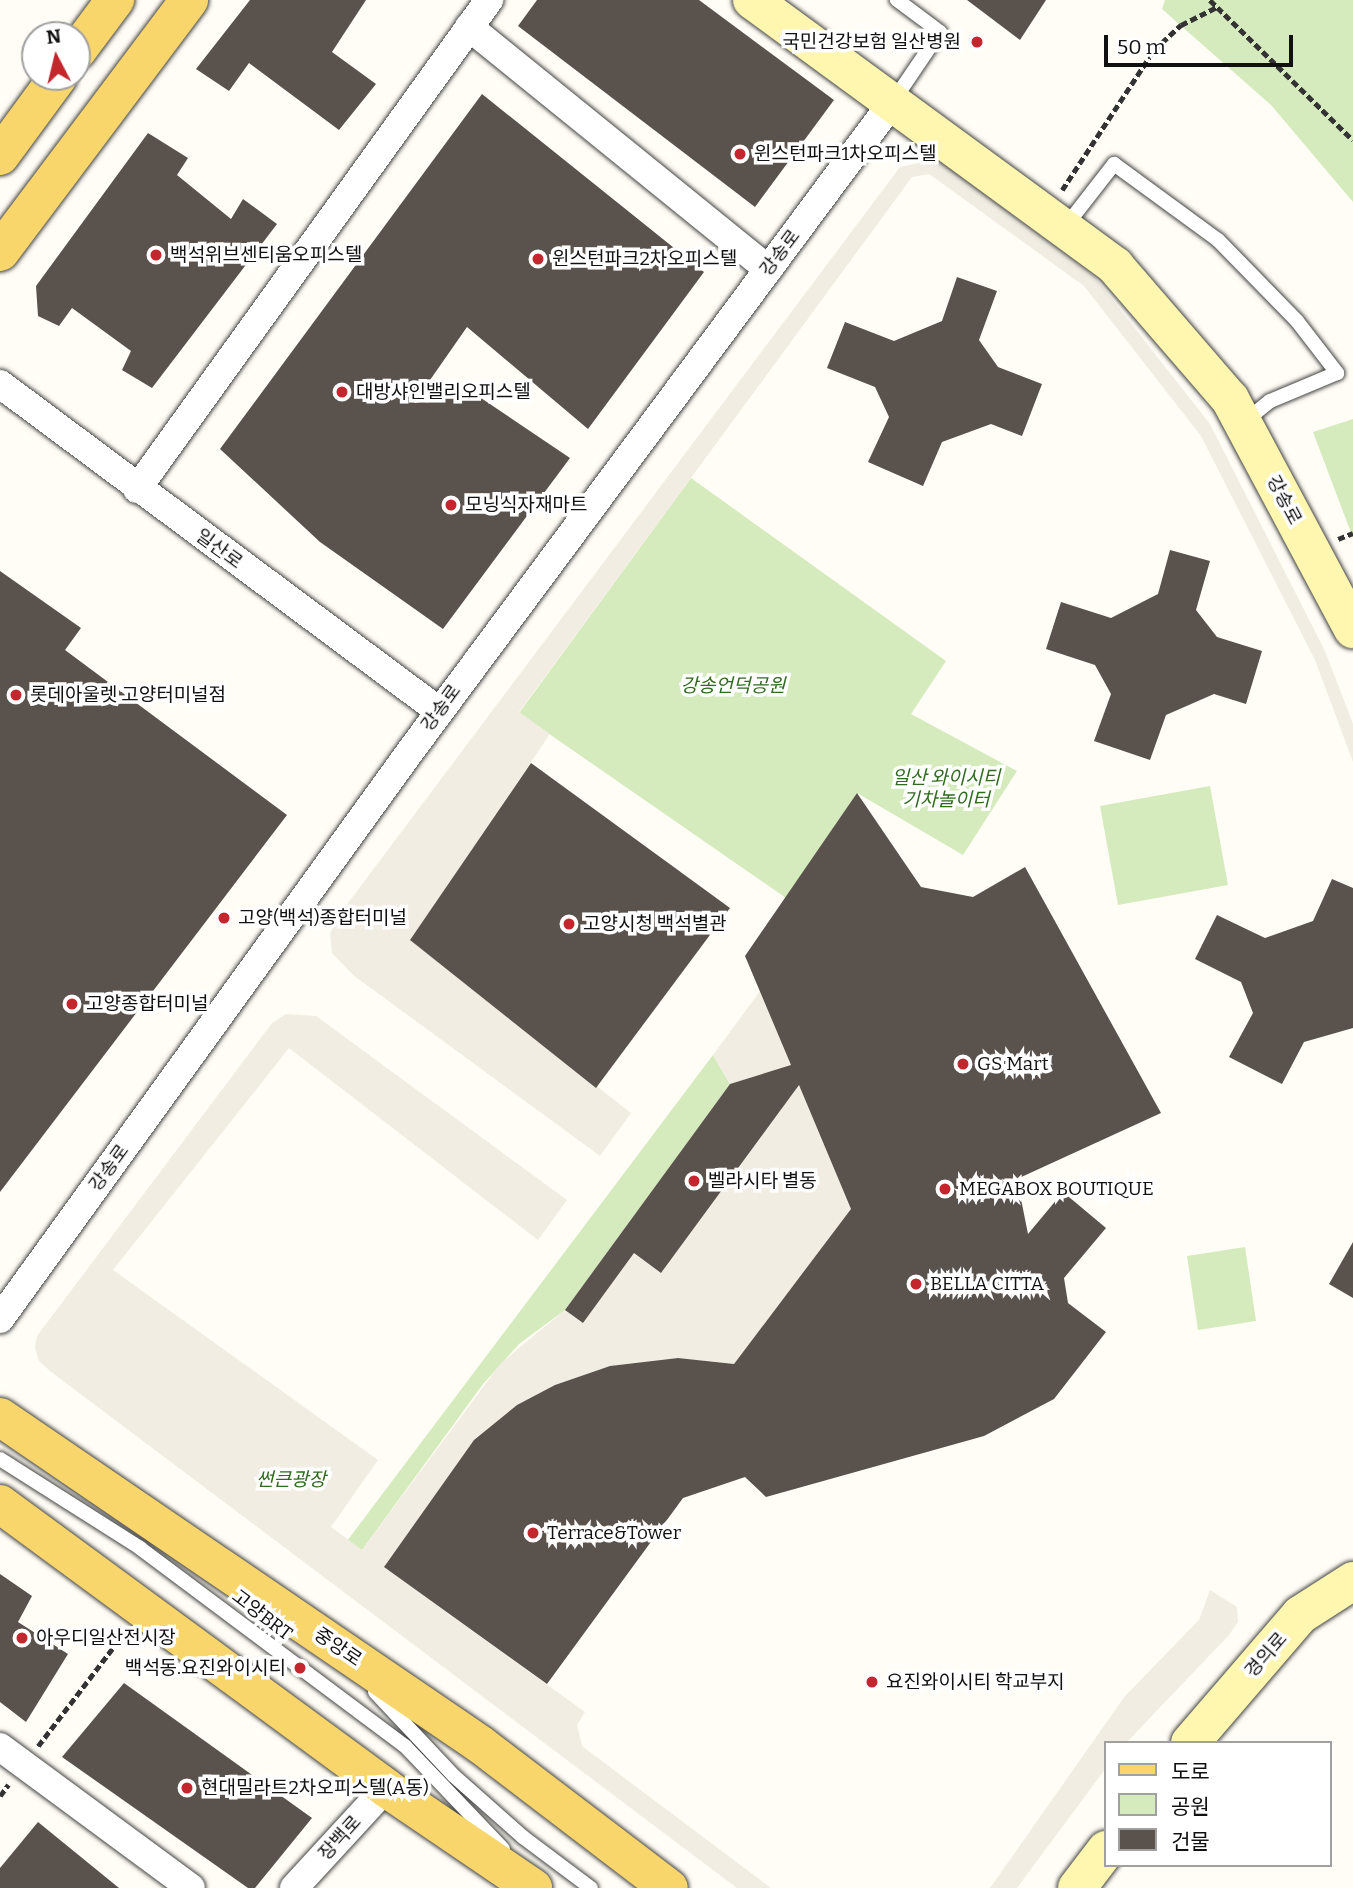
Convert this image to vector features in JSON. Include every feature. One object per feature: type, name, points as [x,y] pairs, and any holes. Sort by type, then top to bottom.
[{"type":"main road","points":[[91,32],[115,0]]},
{"type":"main road","points":[[0,252],[189,0]]},
{"type":"main road","points":[[0,156],[48,91]]},
{"type":"main road","name":"중앙로","points":[[0,1417],[481,1745],[669,1888]]},
{"type":"main road","points":[[0,1504],[386,1788],[535,1888]]},
{"type":"street","points":[[137,489],[489,0]]},
{"type":"street","name":"강송로","points":[[752,0],[891,104],[1062,211],[1115,266],[1230,399],[1353,629]]},
{"type":"street","points":[[469,27],[768,269]]},
{"type":"street","name":"강송로","points":[[0,1320],[439,711],[891,104]]},
{"type":"street","name":"일산로","points":[[0,384],[137,489],[439,711]]},
{"type":"street","name":"경의로","points":[[1192,1741],[1300,1615],[1353,1581]]},
{"type":"street","points":[[0,1747],[191,1888]]},
{"type":"street","name":"장백로","points":[[294,1888],[386,1788]]},
{"type":"street","points":[[1077,1888],[1104,1853]]},
{"type":"lane","points":[[891,104],[940,32],[897,0]]},
{"type":"lane","points":[[1062,211],[1114,164],[1218,240],[1297,321],[1337,373],[1270,401],[1242,423]]},
{"type":"lane","name":"고양BRT","points":[[0,1459],[139,1548],[405,1746],[535,1888]]},
{"type":"lane","points":[[325,1638],[454,1776],[523,1837],[591,1888]]},
{"type":"path","points":[[1210,0],[1353,140]]},
{"type":"path","points":[[1062,211],[1154,50],[1181,25],[1217,7]]},
{"type":"path","points":[[35,1750],[118,1641]]},
{"type":"green space","points":[[1165,0],[1353,0],[1353,202],[1271,105],[1162,9]]},
{"type":"green space","points":[[1353,419],[1353,538],[1313,432]]},
{"type":"green space","name":"강송언덕공원","points":[[691,478],[946,661],[911,714],[1017,771],[963,855],[857,793],[786,898],[519,713]]},
{"type":"green space","points":[[1210,786],[1228,885],[1118,905],[1100,806]]},
{"type":"green space","points":[[713,1055],[730,1084],[565,1310],[519,1344],[483,1384],[362,1550],[347,1541]]},
{"type":"green space","points":[[1245,1247],[1256,1321],[1198,1330],[1187,1256]]},
{"type":"shaded area","points":[[937,159],[1093,275],[1210,424],[1325,651],[1353,724],[1353,762],[1315,660],[1201,436],[1084,286],[929,174],[912,177],[519,712],[550,734],[410,940],[631,1113],[600,1156],[353,975],[332,953],[330,934],[339,915],[900,167]]},
{"type":"shaded area","points":[[760,991],[851,1209],[734,1364],[678,1358],[610,1366],[555,1385],[517,1405],[474,1440],[384,1567],[585,1712],[577,1725],[582,1746],[771,1888],[737,1888],[50,1371],[39,1361],[35,1348],[37,1336],[272,1023],[286,1014],[316,1016],[567,1200],[538,1240],[289,1048],[113,1270],[378,1460],[331,1527],[362,1550],[501,1363],[565,1310],[583,1323],[634,1253],[661,1273],[782,1109],[770,1072],[730,1084],[713,1055]]},
{"type":"shaded area","points":[[1210,1590],[1237,1607],[1238,1622],[1229,1635],[1128,1741],[1104,1741],[1104,1771],[1017,1888],[990,1888],[1125,1696],[1199,1620]]},
{"type":"building","points":[[250,0],[366,0],[332,52],[376,84],[339,130],[249,63],[229,91],[196,69]]},
{"type":"building","name":"윈스턴파크1차오피스텔","points":[[537,0],[699,0],[834,100],[755,207],[518,26]]},
{"type":"building","points":[[967,0],[1046,0],[1020,40]]},
{"type":"building","points":[[482,94],[704,272],[588,429],[467,327],[414,403],[475,394],[570,458],[443,629],[320,542],[220,449]]},
{"type":"building","name":"백석위브센티움오피스텔","points":[[148,133],[188,158],[177,175],[231,219],[243,199],[277,224],[152,388],[122,370],[131,351],[72,308],[59,326],[38,316],[36,286]]},
{"type":"building","points":[[957,277],[997,291],[979,340],[998,367],[1042,384],[1022,436],[991,424],[942,442],[923,486],[868,462],[889,417],[875,387],[827,368],[845,322],[894,341],[942,321]]},
{"type":"building","points":[[1170,550],[1210,561],[1196,610],[1217,637],[1262,651],[1246,704],[1214,694],[1166,715],[1150,760],[1094,741],[1111,694],[1095,665],[1046,649],[1061,602],[1111,618],[1158,594]]},
{"type":"building","name":"고양종합터미널","points":[[0,571],[81,628],[65,650],[287,815],[0,1192]]},
{"type":"building","name":"고양시청 백석별관","points":[[531,763],[730,908],[596,1088],[410,940]]},
{"type":"building","name":"BELLA CITTA","points":[[857,793],[921,887],[973,897],[1025,867],[1161,1113],[1017,1179],[1028,1234],[1063,1192],[1106,1228],[1064,1278],[1068,1303],[1106,1332],[1054,1399],[984,1436],[766,1497],[745,1477],[683,1498],[547,1684],[384,1567],[474,1440],[517,1405],[555,1385],[610,1366],[678,1358],[734,1364],[851,1209],[799,1085],[661,1273],[634,1253],[583,1323],[565,1310],[730,1084],[791,1065],[745,956]]},
{"type":"building","points":[[1332,879],[1353,888],[1353,1028],[1304,1042],[1282,1084],[1229,1057],[1253,1013],[1241,982],[1195,959],[1217,915],[1265,938],[1313,921]]},
{"type":"building","points":[[1353,1242],[1353,1298],[1329,1284]]},
{"type":"building","name":"아우디일산전시장","points":[[0,1574],[32,1596],[18,1622],[68,1654],[26,1722],[0,1702]]},
{"type":"building","name":"현대밀라트2차오피스텔(A동)","points":[[124,1683],[312,1818],[255,1888],[248,1888],[62,1757]]},
{"type":"building","points":[[38,1822],[119,1888],[0,1888],[0,1868]]},
{"type":"place","name":"국민건강보험 일산병원","points":[[977,42]]},
{"type":"place","name":"윈스턴파크1차오피스텔","points":[[740,154]]},
{"type":"place","name":"백석위브센티움오피스텔","points":[[156,255]]},
{"type":"place","name":"윈스턴파크2차오피스텔","points":[[538,259]]},
{"type":"place","name":"대방샤인밸리오피스텔","points":[[342,392]]},
{"type":"place","name":"모닝식자재마트","points":[[451,505]]},
{"type":"place","name":"롯데아울렛 고양터미널점","points":[[16,695]]},
{"type":"place","name":"고양(백석)종합터미널","points":[[224,918]]},
{"type":"place","name":"고양시청 백석별관","points":[[569,924]]},
{"type":"place","name":"고양종합터미널","points":[[72,1004]]},
{"type":"place","name":"GS Mart","points":[[963,1064]]},
{"type":"place","name":"벨라시타 별동","points":[[694,1181]]},
{"type":"place","name":"MEGABOX BOUTIQUE","points":[[945,1189]]},
{"type":"place","name":"BELLA CITTA","points":[[916,1284]]},
{"type":"place","name":"Terrace&Tower","points":[[533,1533]]},
{"type":"place","name":"아우디일산전시장","points":[[22,1638]]},
{"type":"place","name":"백석동.요진와이시티","points":[[300,1668]]},
{"type":"place","name":"요진와이시티 학교부지","points":[[872,1682]]},
{"type":"place","name":"현대밀라트2차오피스텔(A동)","points":[[187,1788]]},
{"type":"park label","name":"일산 와이시티 기차놀이터","points":[[946,789]]},
{"type":"park label","name":"썬큰광장","points":[[291,1480]]}]
